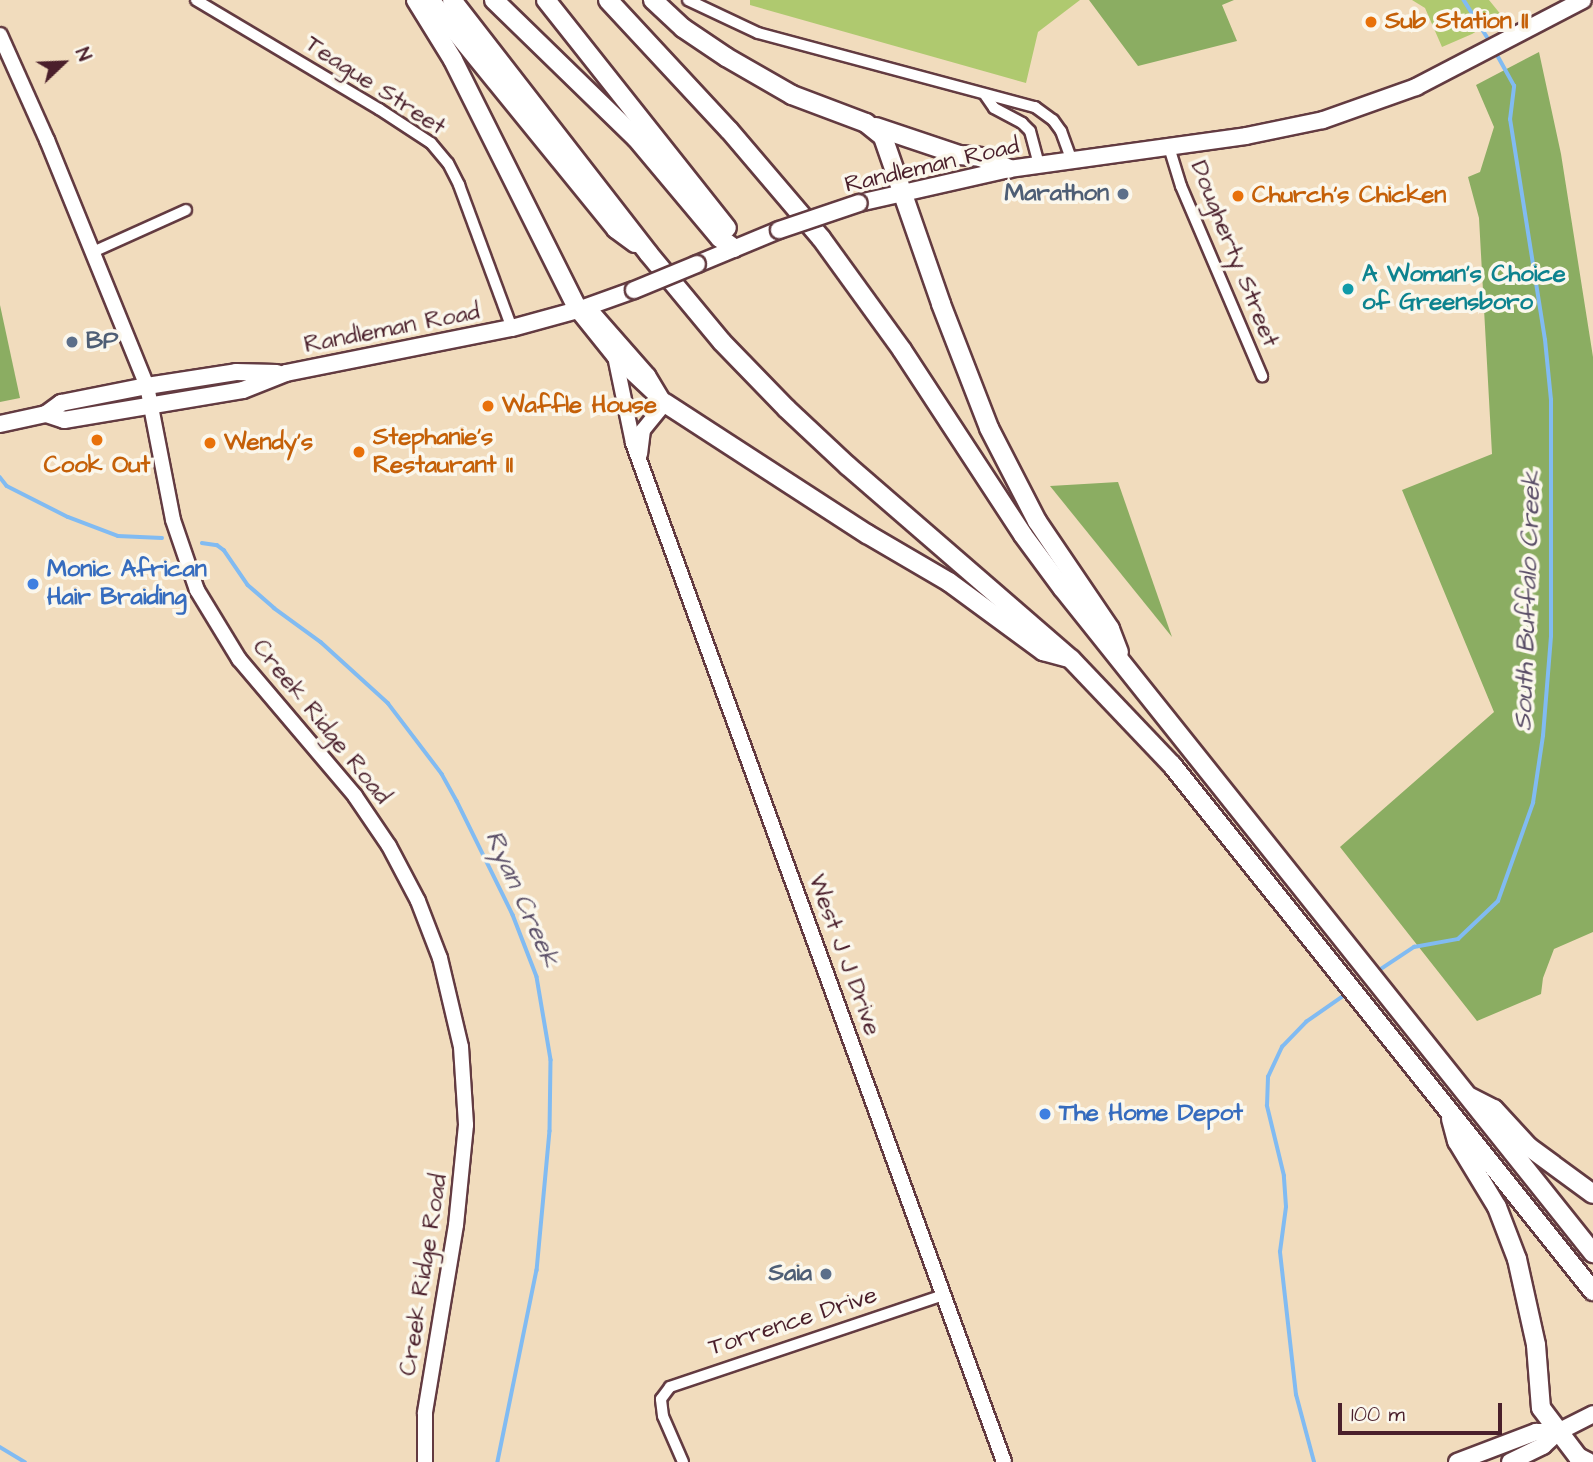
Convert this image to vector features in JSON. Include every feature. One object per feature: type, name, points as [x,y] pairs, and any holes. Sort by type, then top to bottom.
[{"type":"highway","points":[[416,0],[453,60],[583,308]]},
{"type":"highway","points":[[430,0],[616,229],[649,254]]},
{"type":"highway","points":[[452,0],[649,254],[722,342],[787,409],[1070,659],[1172,765],[1593,1291]]},
{"type":"highway","points":[[495,0],[636,138],[720,238],[734,248]]},
{"type":"highway","points":[[546,0],[698,189],[730,232],[734,248]]},
{"type":"highway","points":[[608,0],[729,130],[821,238],[902,350],[1023,535],[1127,671],[1593,1253]]},
{"type":"highway","points":[[653,0],[683,28],[792,95],[958,155],[980,157],[1009,169]]},
{"type":"highway","points":[[866,123],[883,137],[890,148],[941,304],[989,428],[1037,521],[1110,629],[1127,671]]},
{"type":"highway","points":[[665,403],[855,527],[949,582],[1043,651],[1070,659]]},
{"type":"highway","points":[[1465,1095],[1494,1109],[1530,1147],[1593,1194]]},
{"type":"highway","points":[[1448,1109],[1457,1141],[1486,1186],[1517,1259],[1536,1345],[1541,1408],[1578,1457],[1588,1462]]},
{"type":"main road","name":"Randleman Road","points":[[46,414],[64,419],[243,390],[286,373],[512,328],[635,290],[779,230],[859,203],[904,192],[1009,169],[1272,132],[1335,117],[1416,88],[1583,0]]},
{"type":"main road","name":"Creek Ridge Road","points":[[0,34],[148,386],[173,520],[182,552],[204,606],[239,659],[355,796],[388,846],[430,928],[449,988],[465,1078],[465,1153],[425,1413],[425,1462]]},
{"type":"main road","name":"West J J Drive","points":[[583,308],[615,356],[665,403],[641,435],[641,463]]},
{"type":"main road","points":[[583,308],[648,375],[665,403]]},
{"type":"main road","name":"West J J Drive","points":[[615,356],[630,433],[1004,1462]]},
{"type":"main road","name":"Randleman Road","points":[[0,424],[46,414],[61,403],[148,386],[236,372],[286,373]]},
{"type":"main road","points":[[1510,1462],[1543,1446],[1558,1432],[1593,1414]]},
{"type":"main road","points":[[1457,1462],[1536,1432],[1558,1432]]},
{"type":"street","name":"Teague Street","points":[[196,0],[379,109],[430,144],[448,163],[459,185],[512,328]]},
{"type":"street","points":[[688,0],[758,33],[1024,104],[1044,113],[1060,131],[1072,161]]},
{"type":"street","points":[[985,95],[994,108],[1022,122],[1030,131],[1039,165]]},
{"type":"street","name":"Dougherty Street","points":[[1170,147],[1181,186],[1262,376]]},
{"type":"street","points":[[93,252],[186,211]]},
{"type":"street","name":"Torrence Drive","points":[[684,1462],[663,1416],[661,1399],[670,1387],[944,1295]]},
{"type":"green space","points":[[750,0],[1080,0],[1038,32],[1026,83],[750,5]]},
{"type":"green space","points":[[1089,0],[1234,0],[1222,5],[1237,41],[1138,66]]},
{"type":"green space","points":[[1412,0],[1489,0],[1502,16],[1472,34],[1442,47],[1425,8]]},
{"type":"green space","points":[[1539,52],[1561,154],[1593,357],[1593,932],[1554,949],[1543,978],[1541,994],[1477,1021],[1340,847],[1494,712],[1402,490],[1492,454],[1479,218],[1468,177],[1480,172],[1494,127],[1476,85]]},
{"type":"green space","points":[[0,305],[20,398],[0,402]]},
{"type":"green space","points":[[1118,482],[1172,637],[1050,486]]},
{"type":"waterway","name":"South Buffalo Creek","points":[[1464,0],[1491,43]]},
{"type":"waterway","name":"South Buffalo Creek","points":[[1375,973],[1414,947],[1458,939],[1498,901],[1533,803],[1543,736],[1551,636],[1551,400],[1545,340],[1510,120],[1514,86],[1496,53]]},
{"type":"waterway","name":"Ryan Creek","points":[[0,477],[7,486],[68,517],[118,536],[162,538]]},
{"type":"waterway","name":"Ryan Creek","points":[[202,543],[217,545],[224,550],[248,585],[274,608],[321,642],[388,703],[442,774],[457,801],[513,915],[537,977],[551,1060],[550,1131],[537,1270],[498,1462]]},
{"type":"waterway","name":"South Buffalo Creek","points":[[1314,1462],[1296,1395],[1280,1252],[1286,1207],[1284,1176],[1267,1106],[1268,1077],[1282,1047],[1306,1022],[1346,994]]},
{"type":"waterway","points":[[0,1447],[25,1462]]},
{"type":"place","name":"Sub Station II","points":[[1371,22]]},
{"type":"place","name":"Marathon","points":[[1123,194]]},
{"type":"place","name":"Church's Chicken","points":[[1238,196]]},
{"type":"place","name":"A Woman's Choice of Greensboro","points":[[1348,289]]},
{"type":"place","name":"BP","points":[[72,342]]},
{"type":"place","name":"Waffle House","points":[[488,406]]},
{"type":"place","name":"Cook Out","points":[[97,440]]},
{"type":"place","name":"Wendy's","points":[[210,443]]},
{"type":"place","name":"Stephanie's Restaurant II","points":[[359,452]]},
{"type":"place","name":"Monic African Hair Braiding","points":[[33,584]]},
{"type":"place","name":"The Home Depot","points":[[1045,1114]]},
{"type":"place","name":"Saia","points":[[826,1274]]}]
